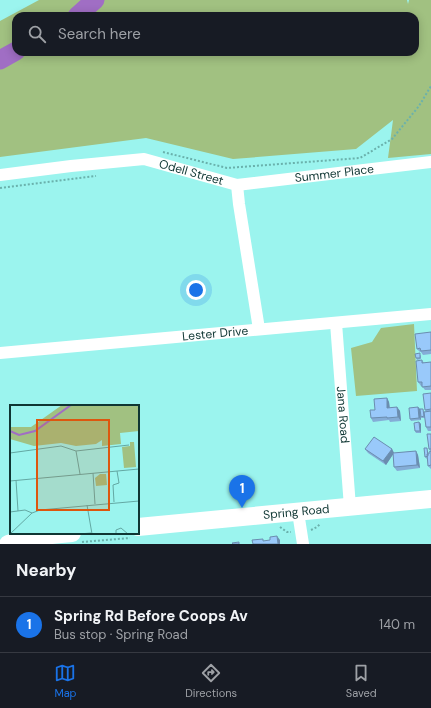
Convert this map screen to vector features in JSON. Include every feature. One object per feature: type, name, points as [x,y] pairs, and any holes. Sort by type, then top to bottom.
[{"type":"main road","name":"Spring Road","points":[[139,527],[350,508],[431,499]]},
{"type":"main road","points":[[8,544],[43,536],[62,534]]},
{"type":"street","name":"Odell Street","points":[[0,175],[144,159],[237,185],[259,329]]},
{"type":"street","name":"Summer Place","points":[[237,185],[431,162]]},
{"type":"street","name":"Lester Drive","points":[[0,353],[431,314]]},
{"type":"street","name":"Jana Road","points":[[336,322],[350,508]]},
{"type":"street","points":[[298,512],[303,544]]},
{"type":"path","points":[[162,151],[227,168],[360,158],[392,139],[419,106],[431,86]]},
{"type":"path","points":[[0,188],[97,176]]},
{"type":"green space","points":[[39,0],[407,0],[408,4],[409,0],[431,0],[431,154],[388,158],[393,120],[356,149],[233,159],[146,138],[0,157],[0,21],[12,15],[12,56],[419,56],[419,12],[17,12]]},
{"type":"green space","points":[[414,324],[417,391],[356,396],[351,348],[372,342],[381,328]]},
{"type":"building","points":[[431,332],[431,350],[421,351],[420,348],[417,349],[415,334]]},
{"type":"building","points":[[420,353],[420,358],[416,358],[415,354]]},
{"type":"building","points":[[422,360],[422,363],[431,362],[431,386],[422,387],[422,382],[418,382],[416,361]]},
{"type":"building","points":[[431,393],[431,409],[425,410],[423,394]]},
{"type":"building","points":[[387,398],[387,408],[397,407],[398,417],[371,418],[370,410],[375,410],[374,399]]},
{"type":"building","points":[[418,407],[419,418],[410,419],[409,408]]},
{"type":"building","points":[[420,409],[423,409],[424,416],[421,417]]},
{"type":"building","points":[[431,411],[431,427],[426,427],[424,412]]},
{"type":"building","points":[[419,422],[420,431],[415,431],[414,423]]},
{"type":"building","points":[[427,434],[431,434],[431,449],[429,449]]},
{"type":"building","points":[[374,437],[392,449],[383,461],[365,449]]},
{"type":"building","points":[[424,448],[427,448],[428,456],[425,457]]},
{"type":"building","points":[[416,451],[417,465],[394,467],[393,453]]},
{"type":"building","points":[[431,451],[431,465],[428,466],[427,454]]},
{"type":"building","points":[[277,536],[278,544],[253,544],[252,540],[270,540],[270,537]]},
{"type":"waterway","points":[[82,12],[95,0]]},
{"type":"waterway","points":[[0,60],[12,53]]},
{"type":"place","name":"Spring Rd Before Coops Av","points":[[242,508]]}]
